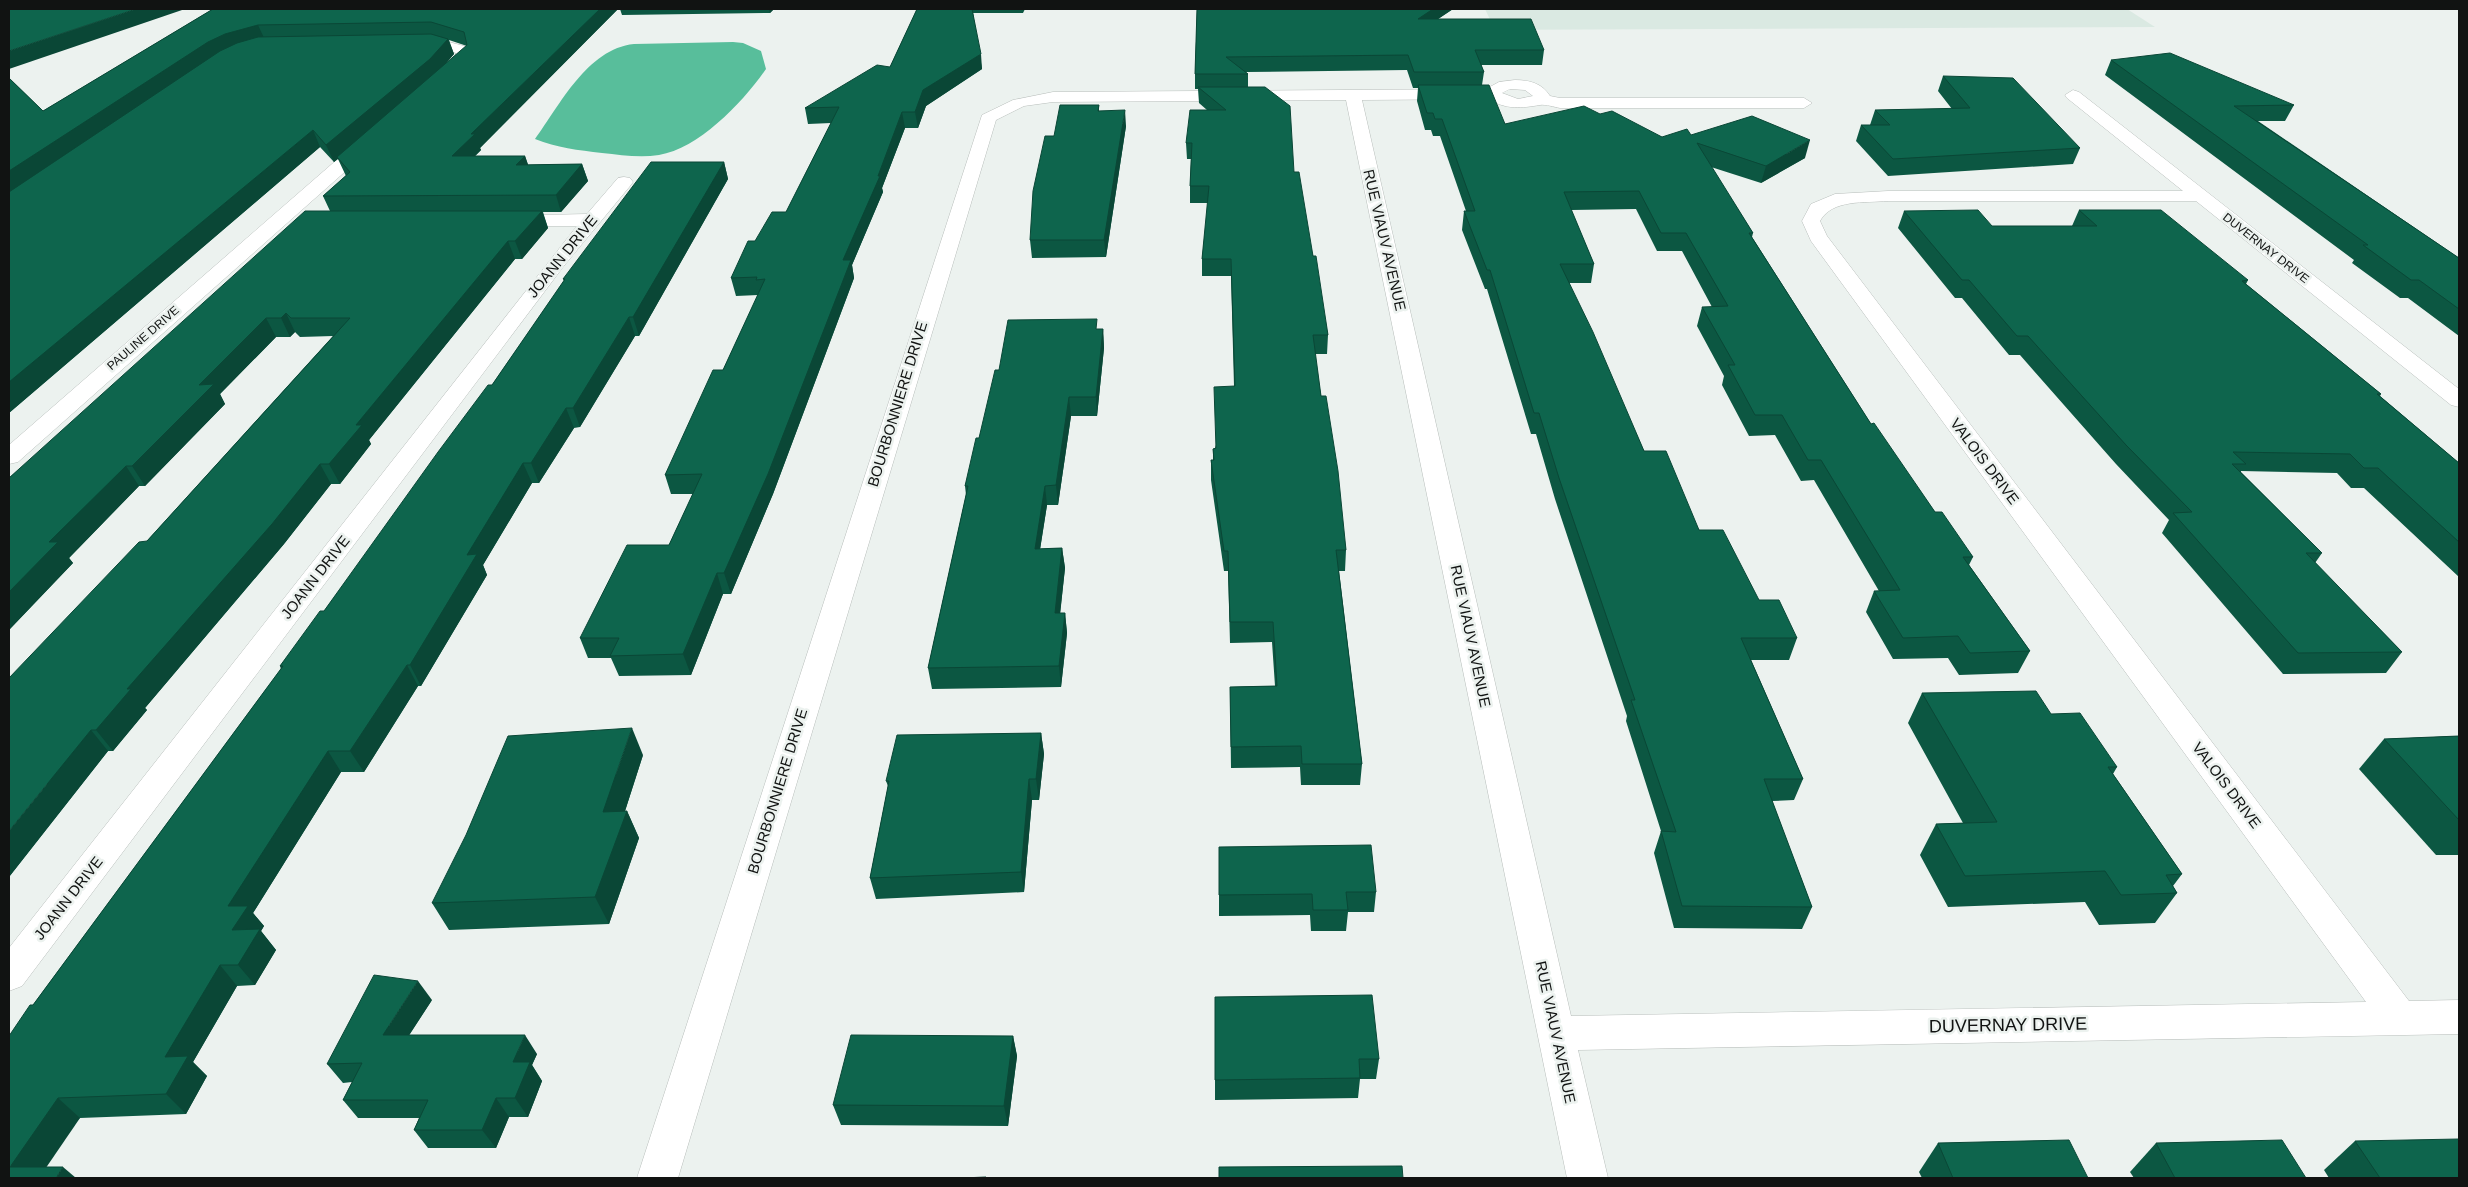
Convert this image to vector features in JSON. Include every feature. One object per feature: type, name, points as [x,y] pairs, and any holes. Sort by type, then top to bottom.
[{"type":"street","points":[[403,43],[437,44],[464,50],[463,59],[428,90]]},
{"type":"street","name":"RUE VIAUV AVENUE","points":[[1352,94],[1586,1178]]},
{"type":"street","name":"BOURBONNIERE DRIVE","points":[[657,1178],[988,118],[1002,108],[1024,100],[1053,97],[1493,94],[1502,100],[1518,103],[1539,99],[1560,103],[1804,103]]},
{"type":"street","name":"DUVERNAY DRIVE","points":[[2073,95],[2459,400]]},
{"type":"street","name":"PAULINE DRIVE","points":[[9,457],[162,321],[280,221],[379,132]]},
{"type":"street","name":"JOANN DRIVE","points":[[9,975],[590,220],[624,182]]},
{"type":"street","name":"VALOIS DRIVE","points":[[2199,196],[1888,196],[1835,200],[1818,208],[1811,222],[1818,237],[2400,1018]]},
{"type":"street","points":[[280,221],[309,220]]},
{"type":"street","points":[[493,220],[590,220]]},
{"type":"street","name":"DUVERNAY DRIVE","points":[[1556,1033],[2459,1017]]},
{"type":"shaded area","points":[[1485,9],[2127,9],[2155,27],[1495,30]]},
{"type":"shaded area","points":[[743,43],[761,51],[766,69],[733,109],[705,134],[690,144],[659,155],[638,156],[568,148],[551,145],[535,139],[576,81],[602,56],[617,48],[634,44]]},
{"type":"building","points":[[9,9],[136,9],[9,51]]},
{"type":"building","points":[[213,9],[600,9],[471,134],[475,134],[452,156],[525,156],[516,165],[582,164],[556,195],[323,196],[350,172],[337,157],[467,45],[464,32],[431,22],[258,25],[225,34],[208,42],[9,171],[9,78],[43,111]]},
{"type":"building","points":[[917,9],[972,9],[981,54],[923,90],[915,112],[902,112],[878,176],[880,176],[843,260],[851,260],[768,474],[724,573],[717,573],[683,654],[610,656],[619,638],[580,638],[627,545],[669,545],[702,474],[665,475],[713,370],[723,370],[765,279],[756,280],[757,277],[731,278],[748,241],[755,241],[772,212],[786,212],[839,107],[805,108],[877,65],[890,67]]},
{"type":"building","points":[[1197,9],[1433,9],[1418,19],[1531,19],[1544,50],[1475,50],[1484,72],[1414,72],[1408,55],[1226,57],[1248,74],[1195,74]]},
{"type":"building","points":[[431,34],[448,39],[430,59],[326,145],[313,130],[9,382],[9,192],[220,51],[237,43],[258,37]]},
{"type":"building","points":[[2170,53],[2294,105],[2234,106],[2459,258],[2459,309],[2419,280],[2411,280],[2363,245],[2368,245],[2111,60]]},
{"type":"building","points":[[1943,76],[2013,78],[2080,148],[1893,159],[1861,125],[1890,125],[1875,110],[1970,108]]},
{"type":"building","points":[[1418,85],[1489,85],[1505,124],[1584,106],[1600,114],[1612,111],[1662,137],[1687,129],[1691,135],[1752,116],[1810,140],[1766,166],[1697,143],[1753,233],[1749,233],[1871,424],[1874,423],[1935,512],[1942,512],[1973,557],[1963,557],[2030,651],[1970,653],[1958,636],[1903,638],[1874,591],[1900,590],[1821,460],[1808,460],[1782,415],[1755,415],[1728,365],[1735,365],[1702,307],[1728,306],[1686,233],[1661,233],[1639,191],[1564,192],[1594,264],[1560,264],[1593,332],[1644,451],[1666,451],[1699,530],[1723,530],[1759,600],[1779,600],[1797,638],[1741,638],[1803,779],[1764,779],[1812,907],[1682,906],[1661,831],[1676,832],[1631,700],[1635,700],[1559,478],[1539,413],[1534,413],[1490,270],[1487,270],[1464,211],[1475,211],[1442,119],[1435,119],[1433,113],[1427,113]]},
{"type":"building","points":[[1198,87],[1265,87],[1290,106],[1294,172],[1299,172],[1313,256],[1316,256],[1328,335],[1313,335],[1321,396],[1326,396],[1338,471],[1346,550],[1336,550],[1362,764],[1302,764],[1301,746],[1231,747],[1230,687],[1277,686],[1273,622],[1230,622],[1228,551],[1224,551],[1211,460],[1214,460],[1213,449],[1216,448],[1214,387],[1235,386],[1231,259],[1202,259],[1209,186],[1190,186],[1192,143],[1186,143],[1190,110],[1226,110]]},
{"type":"building","points":[[1060,105],[1099,105],[1098,111],[1125,110],[1104,240],[1030,240],[1033,191],[1045,136],[1054,136]]},
{"type":"building","points":[[651,162],[724,162],[633,317],[629,317],[573,408],[566,408],[531,463],[523,463],[467,555],[477,554],[410,665],[407,665],[350,751],[328,751],[228,906],[248,906],[232,930],[260,929],[238,965],[220,965],[165,1057],[188,1056],[166,1094],[58,1098],[10,1167],[63,1167],[56,1178],[9,1178],[9,1036],[30,1005],[33,1005],[283,666],[280,666],[320,611],[324,611],[488,385],[492,385],[565,279],[563,279]]},
{"type":"building","points":[[1978,210],[1992,226],[2097,226],[2079,210],[2161,210],[2248,280],[2242,281],[2381,394],[2377,394],[2459,463],[2459,542],[2378,468],[2364,468],[2350,454],[2233,452],[2246,464],[2232,464],[2322,553],[2306,553],[2402,652],[2298,653],[2173,513],[2192,512],[2126,445],[2028,336],[2017,336],[1969,280],[1962,280],[1904,211]]},
{"type":"building","points":[[305,211],[542,211],[515,241],[508,241],[356,425],[362,425],[329,464],[320,464],[272,524],[127,689],[131,689],[96,730],[91,730],[9,831],[9,678],[139,542],[147,541],[350,318],[291,318],[286,313],[281,318],[266,318],[199,385],[214,384],[132,466],[126,466],[49,542],[58,542],[9,592],[9,478]]},
{"type":"building","points":[[1097,319],[1096,329],[1103,329],[1096,397],[1069,397],[1056,485],[1045,486],[1035,549],[1062,548],[1055,613],[1065,613],[1059,666],[928,668],[968,486],[965,486],[976,438],[979,438],[995,370],[999,370],[1008,320]]},
{"type":"building","points":[[2036,691],[2051,714],[2080,713],[2117,767],[2108,767],[2182,874],[2166,875],[2177,893],[2121,895],[2105,871],[1965,876],[1936,824],[1997,822],[1922,693]]},
{"type":"building","points":[[632,728],[603,812],[627,811],[595,897],[432,903],[466,835],[508,736]]},
{"type":"building","points":[[1041,733],[1036,779],[1029,779],[1021,872],[870,878],[889,781],[886,781],[897,735]]},
{"type":"building","points":[[2459,736],[2459,820],[2384,739]]},
{"type":"building","points":[[1371,845],[1376,892],[1346,892],[1348,910],[1313,910],[1312,894],[1219,895],[1219,847]]},
{"type":"building","points":[[374,975],[418,981],[383,1035],[525,1035],[513,1062],[530,1062],[515,1098],[496,1098],[482,1130],[414,1130],[428,1100],[343,1100],[362,1063],[327,1064]]},
{"type":"building","points":[[1372,995],[1379,1059],[1359,1059],[1360,1078],[1215,1080],[1215,997]]},
{"type":"building","points":[[851,1035],[1013,1036],[1004,1106],[833,1105]]},
{"type":"building","points":[[2459,1139],[2459,1178],[2380,1178],[2355,1141]]},
{"type":"building","points":[[2069,1140],[2088,1178],[1953,1178],[1938,1143]]},
{"type":"building","points":[[2282,1140],[2306,1178],[2175,1178],[2156,1143]]},
{"type":"building","points":[[1402,1166],[1403,1178],[1219,1178],[1219,1167]]}]
